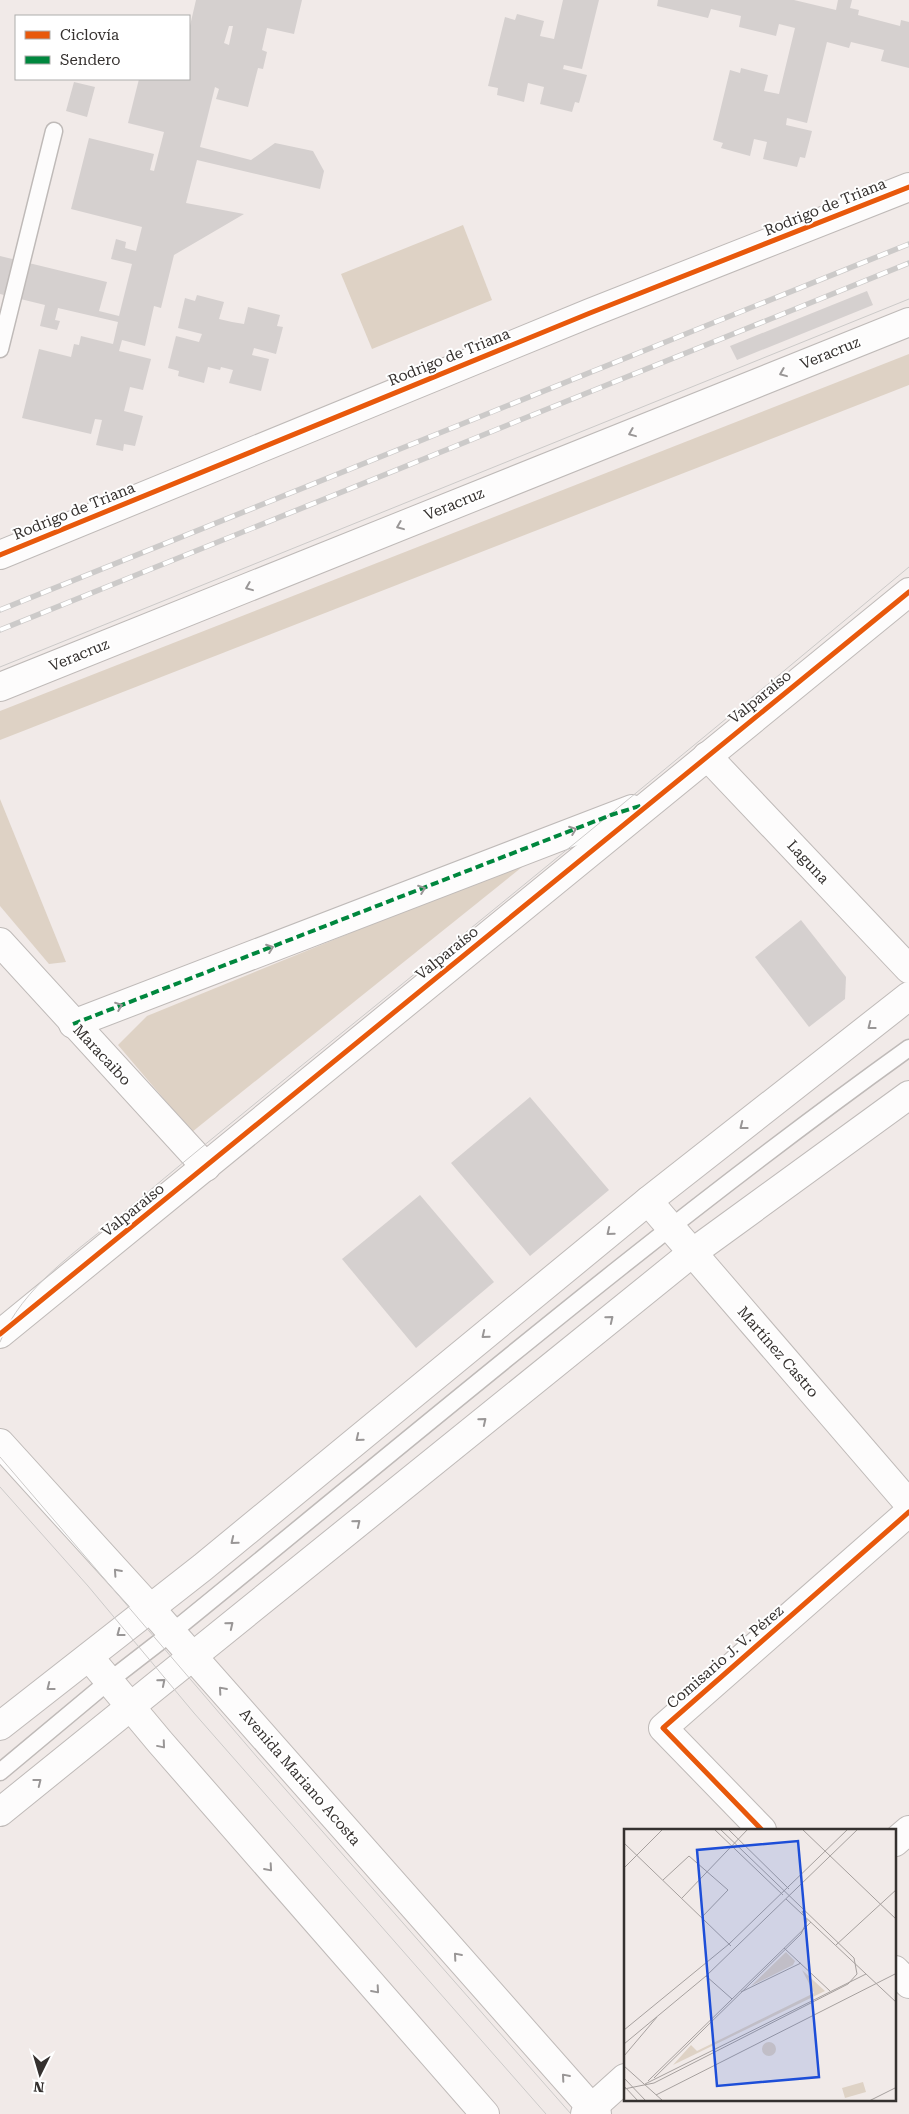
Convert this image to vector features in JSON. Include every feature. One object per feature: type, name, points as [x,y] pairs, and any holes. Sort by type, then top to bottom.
[{"type":"street","name":"Rodrigo de Triana","points":[[0,555],[590,313],[909,187]]},
{"type":"street","name":"Veracruz","points":[[0,687],[909,322]]},
{"type":"street","name":"Valparaíso","points":[[0,1334],[909,592]]},
{"type":"street","name":"Laguna","points":[[707,756],[909,969]]},
{"type":"street","name":"Valparaíso","points":[[73,1024],[611,816],[650,803]]},
{"type":"street","name":"Maracaibo","points":[[0,942],[73,1024],[206,1167]]},
{"type":"street","points":[[0,1726],[150,1608],[648,1201],[909,996]]},
{"type":"street","points":[[0,1812],[132,1708],[192,1656],[692,1253],[909,1095]]},
{"type":"street","name":"Martínez Castro","points":[[648,1201],[909,1504]]},
{"type":"street","name":"Avenida Mariano Acosta","points":[[0,1443],[150,1608],[591,2112]]},
{"type":"street","name":"Comisario J. V. Pérez","points":[[761,1829],[664,1728],[909,1512]]},
{"type":"street","points":[[88,1657],[485,2114]]},
{"type":"street","points":[[896,1841],[909,1830]]},
{"type":"street","points":[[896,1971],[909,1984]]},
{"type":"street","points":[[591,2112],[624,2079]]},
{"type":"lane","points":[[0,349],[54,132]]},
{"type":"lane","points":[[0,1772],[109,1681],[172,1633],[670,1227],[787,1136],[909,1048]]},
{"type":"shaded area","points":[[463,225],[492,300],[372,349],[341,274]]},
{"type":"shaded area","points":[[909,354],[909,385],[0,740],[0,711]]},
{"type":"shaded area","points":[[0,799],[66,962],[49,964],[0,906]]},
{"type":"shaded area","points":[[532,859],[192,1132],[118,1045],[147,1016]]},
{"type":"building","points":[[196,0],[302,0],[294,34],[267,28],[262,50],[267,52],[263,69],[258,68],[248,107],[216,99],[219,89],[215,87],[200,147],[251,160],[275,143],[313,151],[324,171],[320,189],[197,160],[186,203],[244,214],[174,255],[161,308],[154,306],[145,346],[122,340],[119,351],[151,359],[143,390],[130,387],[124,411],[143,416],[135,446],[124,444],[123,451],[96,445],[102,420],[95,419],[91,434],[22,418],[39,349],[71,357],[74,344],[79,345],[81,336],[113,344],[118,322],[58,308],[55,320],[60,321],[57,330],[40,326],[45,305],[0,294],[0,256],[107,282],[99,311],[119,316],[132,264],[111,259],[116,239],[126,242],[125,248],[136,251],[142,227],[71,209],[89,138],[154,154],[150,170],[154,171],[164,132],[128,123],[139,80],[190,80],[190,26]],"holes":[[[229,26],[233,26],[229,45],[224,43]]]},
{"type":"building","points":[[563,0],[599,0],[582,69],[564,65],[563,69],[587,75],[579,103],[575,102],[572,112],[540,104],[544,87],[528,83],[524,102],[497,95],[498,88],[488,86],[505,17],[515,20],[517,14],[544,21],[540,36],[554,39]]},
{"type":"building","points":[[658,0],[794,0],[836,10],[838,0],[852,0],[850,8],[859,10],[858,15],[900,26],[901,20],[909,22],[909,68],[881,61],[884,50],[851,42],[849,48],[827,42],[807,123],[787,118],[786,125],[812,131],[805,158],[800,157],[797,167],[763,159],[767,142],[754,139],[750,156],[721,148],[723,143],[713,140],[730,70],[740,73],[741,68],[768,75],[764,91],[779,94],[795,28],[779,24],[776,36],[739,27],[741,16],[711,9],[708,18],[657,6]]},
{"type":"building","points":[[74,82],[95,87],[87,117],[66,111]]},
{"type":"building","points":[[867,291],[873,305],[737,360],[730,346]]},
{"type":"building","points":[[197,295],[224,302],[219,319],[244,324],[248,307],[280,315],[277,326],[283,327],[276,354],[254,348],[252,355],[269,359],[261,391],[229,383],[233,370],[221,367],[220,370],[208,367],[204,383],[178,376],[179,371],[168,368],[176,336],[199,342],[202,334],[178,328],[185,298],[195,301]]},
{"type":"building","points":[[801,920],[846,977],[845,999],[809,1027],[755,957]]},
{"type":"building","points":[[530,1097],[609,1190],[530,1256],[451,1163]]},
{"type":"building","points":[[420,1195],[494,1282],[416,1348],[342,1259]]},
{"type":"tram line","points":[[0,667],[909,299]]},
{"type":"tram line","points":[[0,1342],[22,1303],[53,1270],[601,822],[909,567]]},
{"type":"tram line","points":[[0,1457],[257,1757],[571,2114]]},
{"type":"tram line","points":[[0,1487],[88,1586],[194,1713],[546,2114]]},
{"type":"railway","points":[[0,610],[909,244]]},
{"type":"railway","points":[[0,630],[909,263]]},
{"type":"marked path","points":[[73,1024],[611,815],[643,805]]},
{"type":"cycle path","points":[[0,555],[590,313],[909,187]]},
{"type":"cycle path","points":[[0,1334],[909,592]]},
{"type":"cycle path","points":[[761,1829],[663,1728],[909,1512]]}]
